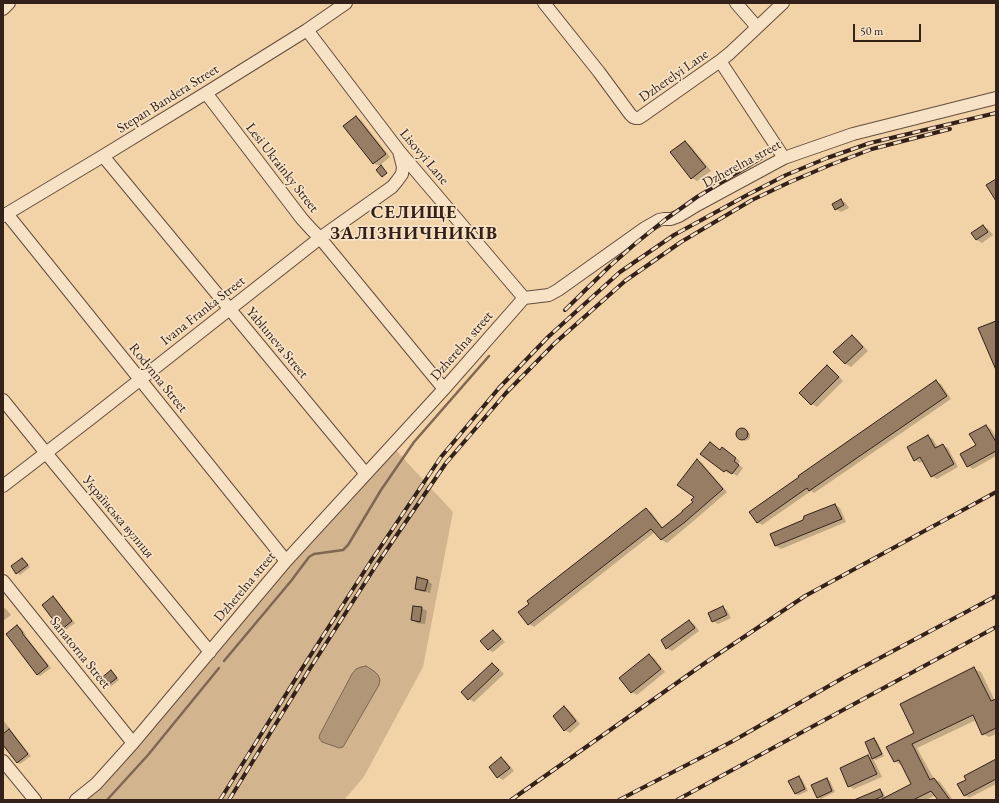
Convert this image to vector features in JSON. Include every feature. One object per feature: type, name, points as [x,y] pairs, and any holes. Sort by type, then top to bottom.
[{"type":"street","points":[[3,8],[9,3]]},
{"type":"street","name":"Stepan Bandera Street","points":[[5,215],[206,93],[307,30],[346,3]]},
{"type":"street","name":"Dzherelyi Lane","points":[[544,3],[599,72],[630,114],[636,118],[642,116],[720,61],[783,3]]},
{"type":"street","points":[[736,3],[757,27]]},
{"type":"street","name":"Lisovyi Lane","points":[[307,30],[399,151],[524,298]]},
{"type":"street","points":[[720,61],[784,158]]},
{"type":"street","name":"Lesi Ukrainky Street","points":[[206,93],[302,219],[320,238],[444,389]]},
{"type":"street","name":"Dzherelna street","points":[[76,800],[96,784],[133,743],[286,561],[444,389],[524,298],[549,295],[645,228],[659,220],[671,219],[679,216],[784,158],[853,134],[996,98]]},
{"type":"street","name":"Ivana Franka Street","points":[[3,486],[320,238],[392,187],[402,174],[403,167],[399,151]]},
{"type":"street","name":"Yabluneva Street","points":[[104,156],[366,474]]},
{"type":"street","name":"Rodynna Street","points":[[5,215],[286,561]]},
{"type":"street","name":"Українська вулиця","points":[[3,400],[210,652]]},
{"type":"street","name":"Sanatorna Street","points":[[3,581],[133,743]]},
{"type":"street","points":[[3,761],[35,800]]},
{"type":"shaded area","points":[[392,446],[453,512],[423,667],[363,778],[344,800],[76,800]]},
{"type":"shaded area","points":[[366,666],[378,675],[380,680],[379,685],[343,747],[339,748],[322,742],[319,738],[320,734],[352,674],[356,669]]},
{"type":"building","points":[[356,116],[386,154],[373,164],[343,126]]},
{"type":"building","points":[[685,141],[706,167],[691,179],[670,152]]},
{"type":"building","points":[[381,165],[387,173],[382,177],[376,170]]},
{"type":"building","points":[[996,179],[996,201],[986,185]]},
{"type":"building","points":[[841,199],[844,205],[835,210],[832,204]]},
{"type":"building","points":[[983,225],[988,232],[976,240],[971,233]]},
{"type":"building","points":[[996,321],[996,370],[978,328]]},
{"type":"building","points":[[852,335],[863,347],[845,364],[833,352]]},
{"type":"building","points":[[827,365],[839,377],[811,405],[799,393]]},
{"type":"building","points":[[936,380],[947,396],[809,491],[807,488],[757,523],[749,512]]},
{"type":"building","points":[[986,425],[996,442],[996,451],[967,467],[960,454],[976,445],[969,434]]},
{"type":"building","points":[[740,428],[744,428],[748,434],[744,440],[740,440],[736,436],[736,432]]},
{"type":"building","points":[[928,435],[935,448],[943,444],[954,464],[931,477],[920,457],[914,461],[907,447]]},
{"type":"building","points":[[710,442],[720,450],[722,447],[736,458],[734,461],[739,465],[732,474],[726,470],[724,472],[700,454]]},
{"type":"building","points":[[697,459],[723,489],[685,522],[661,540],[651,529],[528,625],[518,612],[529,604],[527,601],[646,508],[662,528],[693,502],[691,500],[694,497],[677,485]]},
{"type":"building","points":[[835,504],[842,519],[775,546],[770,534],[803,520],[804,516]]},
{"type":"building","points":[[22,558],[28,565],[16,574],[11,566]]},
{"type":"building","points":[[417,577],[428,580],[425,591],[415,589]]},
{"type":"building","points":[[53,596],[72,621],[61,630],[42,605]]},
{"type":"building","points":[[413,606],[422,607],[420,622],[411,620]]},
{"type":"building","points":[[723,606],[727,615],[712,622],[708,613]]},
{"type":"building","points":[[689,620],[695,628],[666,649],[661,640]]},
{"type":"building","points":[[17,625],[48,666],[37,675],[6,634]]},
{"type":"building","points":[[493,630],[501,639],[488,650],[480,641]]},
{"type":"building","points":[[649,654],[661,669],[631,693],[619,678]]},
{"type":"building","points":[[492,663],[499,670],[468,700],[461,692]]},
{"type":"building","points":[[974,667],[991,701],[996,699],[996,728],[982,735],[973,715],[912,744],[930,780],[934,778],[950,800],[938,800],[931,791],[913,800],[880,800],[911,784],[899,760],[894,762],[886,747],[914,733],[900,704]]},
{"type":"building","points":[[111,670],[117,678],[105,687],[100,679]]},
{"type":"building","points":[[564,706],[576,721],[564,731],[553,716]]},
{"type":"building","points":[[9,729],[28,754],[17,763],[3,745],[3,734]]},
{"type":"building","points":[[874,738],[882,754],[872,759],[865,742]]},
{"type":"building","points":[[868,755],[877,774],[848,787],[840,768]]},
{"type":"building","points":[[501,757],[510,768],[497,778],[489,767]]},
{"type":"building","points":[[996,759],[996,779],[964,796],[957,784],[966,780],[964,776]]},
{"type":"building","points":[[799,776],[805,789],[795,794],[788,781]]},
{"type":"building","points":[[827,778],[832,791],[817,798],[811,785]]},
{"type":"building","points":[[880,789],[883,796],[874,800],[854,800]]},
{"type":"waterway","points":[[224,661],[291,581],[309,557],[314,554],[343,550],[348,545],[381,490],[414,442],[489,356]]},
{"type":"waterway","points":[[107,800],[148,755],[219,668]]},
{"type":"railway","points":[[220,800],[371,561],[441,457],[499,388],[548,337],[620,272],[674,235],[786,175],[827,158],[870,143],[996,113]]},
{"type":"railway","points":[[229,800],[309,670],[377,564],[446,463],[506,393],[555,343],[625,281],[681,242],[752,200],[790,182],[872,149],[950,129]]},
{"type":"railway","points":[[565,310],[610,266],[666,219],[697,197],[766,155]]},
{"type":"railway","points":[[511,800],[705,663],[805,596],[996,492]]},
{"type":"railway","points":[[619,800],[733,741],[848,675],[996,596]]},
{"type":"railway","points":[[677,800],[996,627]]},
{"type":"district","name":"СЕЛИЩЕ ЗАЛІЗНИЧНИКІВ","points":[[414,223]]}]
